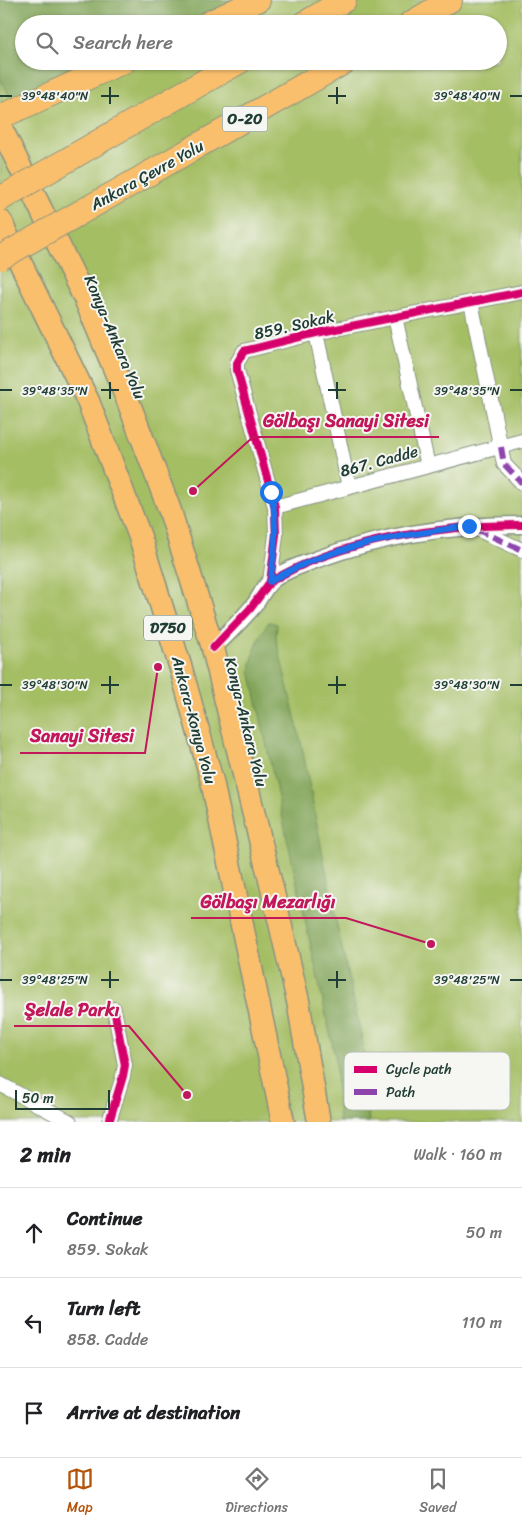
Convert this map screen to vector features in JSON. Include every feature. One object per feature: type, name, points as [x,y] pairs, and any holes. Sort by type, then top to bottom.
[{"type":"highway","points":[[226,15],[258,0]]},
{"type":"highway","points":[[319,15],[344,0]]},
{"type":"highway","points":[[425,15],[450,0]]},
{"type":"highway","points":[[0,116],[105,70]]},
{"type":"highway","points":[[0,199],[224,70]]},
{"type":"highway","name":"Ankara Çevre Yolu","points":[[0,258],[330,70]]},
{"type":"highway","name":"Konya-Ankara Yolu","points":[[0,126],[86,301],[128,401],[170,511],[213,648],[271,884],[298,1002],[319,1122]]},
{"type":"highway","name":"Ankara-Konya Yolu","points":[[1,223],[88,401],[140,537],[177,654],[212,781],[280,1118]]},
{"type":"street","name":"859. Sokak","points":[[213,648],[250,609],[270,582],[276,535],[275,507],[237,370],[239,357],[244,351],[316,333],[522,292]]},
{"type":"street","points":[[471,302],[504,464],[522,483]]},
{"type":"street","points":[[395,317],[428,466]]},
{"type":"street","points":[[316,333],[349,487]]},
{"type":"street","name":"867. Cadde","points":[[275,507],[522,441]]},
{"type":"street","points":[[270,582],[303,564],[340,551],[386,539],[469,526],[522,525]]},
{"type":"street","points":[[469,526],[522,550]]},
{"type":"street","points":[[111,1121],[125,1065],[114,1009]]},
{"type":"street","points":[[0,1084],[70,1122]]},
{"type":"green space","points":[[0,0],[522,0],[522,1122],[0,1122]]},
{"type":"green space","points":[[0,0],[242,0],[210,15],[15,15],[15,70],[88,70],[13,103],[0,78]]},
{"type":"green space","points":[[269,622],[277,624],[276,639],[301,742],[334,912],[363,1044],[364,1052],[344,1052],[344,1110],[368,1110],[369,1122],[339,1122],[335,1056],[250,670],[263,632]]},
{"type":"marked path","points":[[501,447],[504,464],[522,483]]},
{"type":"marked path","points":[[476,529],[522,550]]},
{"type":"cycle path","points":[[213,648],[250,609],[270,582],[276,535],[275,507],[237,370],[237,363],[244,351],[316,333],[522,292]]},
{"type":"cycle path","points":[[270,582],[298,567],[328,555],[392,537],[458,528],[522,525]]},
{"type":"cycle path","points":[[109,1122],[125,1065],[114,1009]]},
{"type":"place","name":"Gölbaşı Sanayi Sitesi","points":[[193,491]]},
{"type":"place","name":"Sanayi Sitesi","points":[[158,667]]},
{"type":"place","name":"Gölbaşı Mezarlığı","points":[[431,944]]},
{"type":"place","name":"Şelale Parkı","points":[[187,1095]]},
{"type":"route","points":[[271,492],[275,507],[276,535],[270,582],[303,564],[340,551],[386,539],[469,526]]}]
